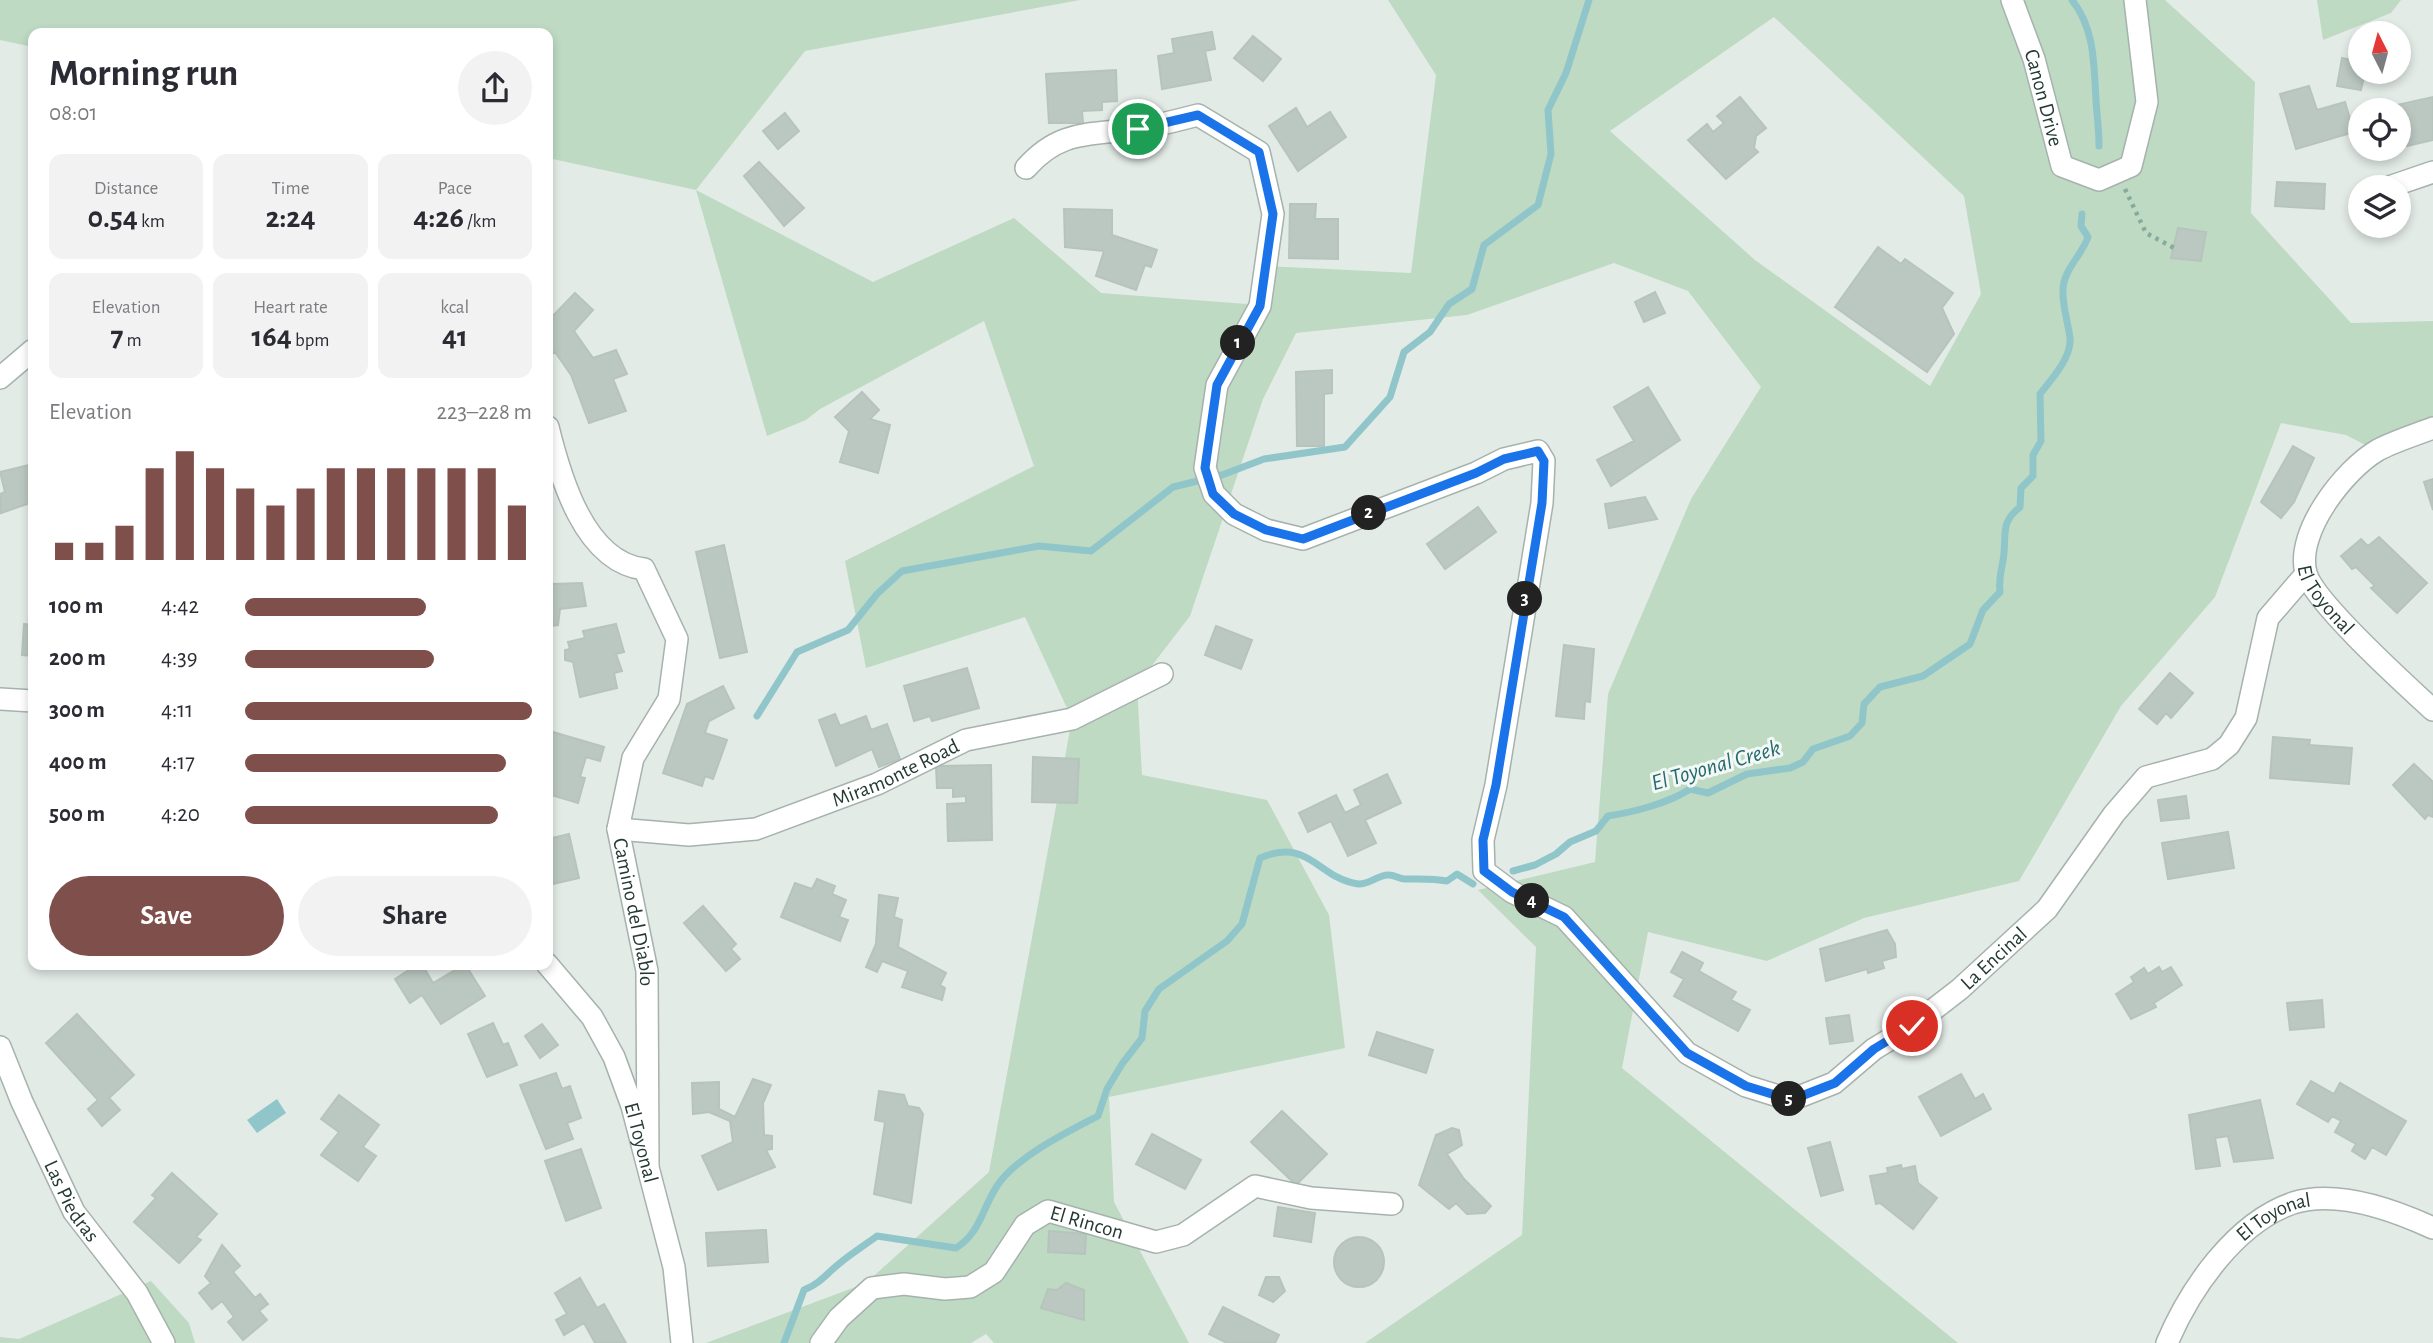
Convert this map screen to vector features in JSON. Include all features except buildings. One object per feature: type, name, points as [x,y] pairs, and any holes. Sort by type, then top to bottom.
[{"type":"street","name":"Canon Drive","points":[[2011,0],[2034,59],[2062,166],[2099,180],[2118,172]]},
{"type":"street","points":[[2118,172],[2131,166],[2147,102],[2134,0]]},
{"type":"street","name":"La Encinal","points":[[1026,168],[1040,152],[1077,134],[1138,129],[1198,115],[1259,152],[1273,214],[1260,306],[1217,385],[1205,468],[1213,494],[1234,514],[1266,530],[1303,539],[1476,473],[1504,459],[1538,451],[1544,461],[1542,503],[1496,785],[1483,840],[1484,871],[1512,892],[1564,917],[1687,1053],[1746,1086],[1791,1100],[1835,1083],[1874,1049],[1912,1026],[1960,989],[2047,909],[2114,814],[2146,777],[2212,758],[2229,745],[2246,718],[2268,618],[2306,574]]},
{"type":"street","points":[[2411,180],[2433,173]]},
{"type":"street","points":[[0,378],[28,355]]},
{"type":"street","name":"El Toyonal","points":[[2433,429],[2377,451],[2348,474],[2323,506],[2309,538],[2306,574],[2330,606],[2367,647],[2433,710]]},
{"type":"street","name":"Camino del Diablo","points":[[553,448],[560,478],[582,522],[616,558],[629,567],[644,569],[677,639],[669,699],[633,758],[618,829],[647,971],[648,1165]]},
{"type":"street","name":"Miramonte Road","points":[[618,829],[689,835],[755,829],[877,784],[966,740],[1072,719],[1163,674]]},
{"type":"street","points":[[0,699],[28,701]]},
{"type":"street","name":"El Toyonal","points":[[552,970],[592,1017],[614,1057],[648,1165],[674,1267],[682,1343]]},
{"type":"street","name":"Las Piedras","points":[[0,1047],[22,1102],[74,1212],[137,1293],[164,1343]]},
{"type":"street","name":"El Rincon","points":[[821,1343],[839,1318],[872,1288],[904,1284],[970,1287],[994,1272],[1024,1225],[1048,1211],[1156,1242],[1183,1235],[1255,1186],[1311,1198],[1392,1204]]},
{"type":"street","name":"El Toyonal","points":[[2167,1343],[2197,1289],[2218,1261],[2247,1230],[2266,1216],[2293,1203],[2340,1200],[2365,1205],[2433,1228]]},
{"type":"path","points":[[2118,172],[2146,233],[2174,248]]},
{"type":"green space","points":[[0,0],[1080,0],[805,51],[696,190],[553,159],[553,28],[28,28],[28,46],[0,40]]},
{"type":"green space","points":[[1388,0],[2165,0],[2255,82],[2251,213],[2351,323],[2433,321],[2433,428],[2377,451],[2346,435],[2281,423],[2215,597],[2121,706],[2019,881],[1864,918],[1767,961],[1648,932],[1622,1068],[1958,1343],[1365,1343],[1522,1235],[1536,947],[1478,890],[1595,862],[1608,694],[1691,499],[1761,387],[1688,291],[1614,263],[1467,315],[1296,333],[1263,399],[1190,616],[1137,685],[1142,775],[1267,800],[1329,915],[1345,1048],[1109,1097],[1114,1202],[1189,1343],[994,1343],[986,1334],[971,1343],[706,1343],[866,1283],[989,1172],[1072,719],[1025,617],[866,668],[845,561],[1034,466],[984,321],[820,409],[806,420],[767,436],[696,190],[873,282],[1014,218],[1101,293],[1260,305],[1266,266],[1411,273],[1436,75]],"holes":[[[1774,17],[1964,196],[1981,294],[1930,386],[1755,260],[1610,131]]]},
{"type":"green space","points":[[2317,0],[2401,0],[2391,13],[2371,21],[2348,21],[2348,30],[2323,40]]},
{"type":"green space","points":[[151,1281],[189,1323],[195,1343],[0,1343],[0,1337],[19,1339]]},
{"type":"water","points":[[277,1099],[286,1113],[257,1133],[247,1120]]},
{"type":"waterway","points":[[757,716],[797,652],[848,630],[877,594],[902,571],[1039,546],[1091,551],[1173,487],[1222,475],[1264,459],[1345,447],[1390,397],[1404,352],[1430,332],[1449,304],[1472,289],[1484,245],[1538,205],[1551,154],[1548,110],[1566,73],[1589,0]]},
{"type":"waterway","name":"El Toyonal Creek","points":[[2072,0],[2086,26],[2093,54],[2099,146]]},
{"type":"waterway","name":"El Toyonal Creek","points":[[1513,871],[1535,865],[1556,854],[1570,842],[1596,831],[1608,816],[1651,806],[1690,789],[1708,793],[1747,774],[1790,768],[1803,762],[1813,749],[1850,736],[1862,723],[1864,704],[1880,687],[1923,676],[1970,644],[1983,610],[2000,592],[2007,523],[2020,507],[2021,488],[2033,476],[2033,455],[2041,441],[2040,394],[2068,353],[2070,338],[2063,289],[2066,275],[2088,237],[2081,226],[2082,214]]},
{"type":"waterway","name":"El Toyonal Creek","points":[[784,1343],[804,1290],[854,1252],[877,1236],[956,1248],[970,1235],[997,1186],[1016,1165],[1043,1146],[1098,1116],[1107,1089],[1142,1038],[1145,1011],[1159,989],[1227,941],[1242,924],[1260,858],[1291,852],[1302,855],[1344,880],[1358,884],[1385,875],[1403,879],[1447,881],[1457,874],[1473,884]]},
{"type":"route","points":[[1138,129],[1198,115],[1259,152],[1273,214],[1260,306],[1244,331],[1217,385],[1205,468],[1213,494],[1234,514],[1266,530],[1303,539],[1476,473],[1504,459],[1538,451],[1544,461],[1542,503],[1496,785],[1483,840],[1484,871],[1512,892],[1564,917],[1687,1053],[1746,1086],[1791,1100],[1835,1083],[1874,1049],[1912,1026]]}]
